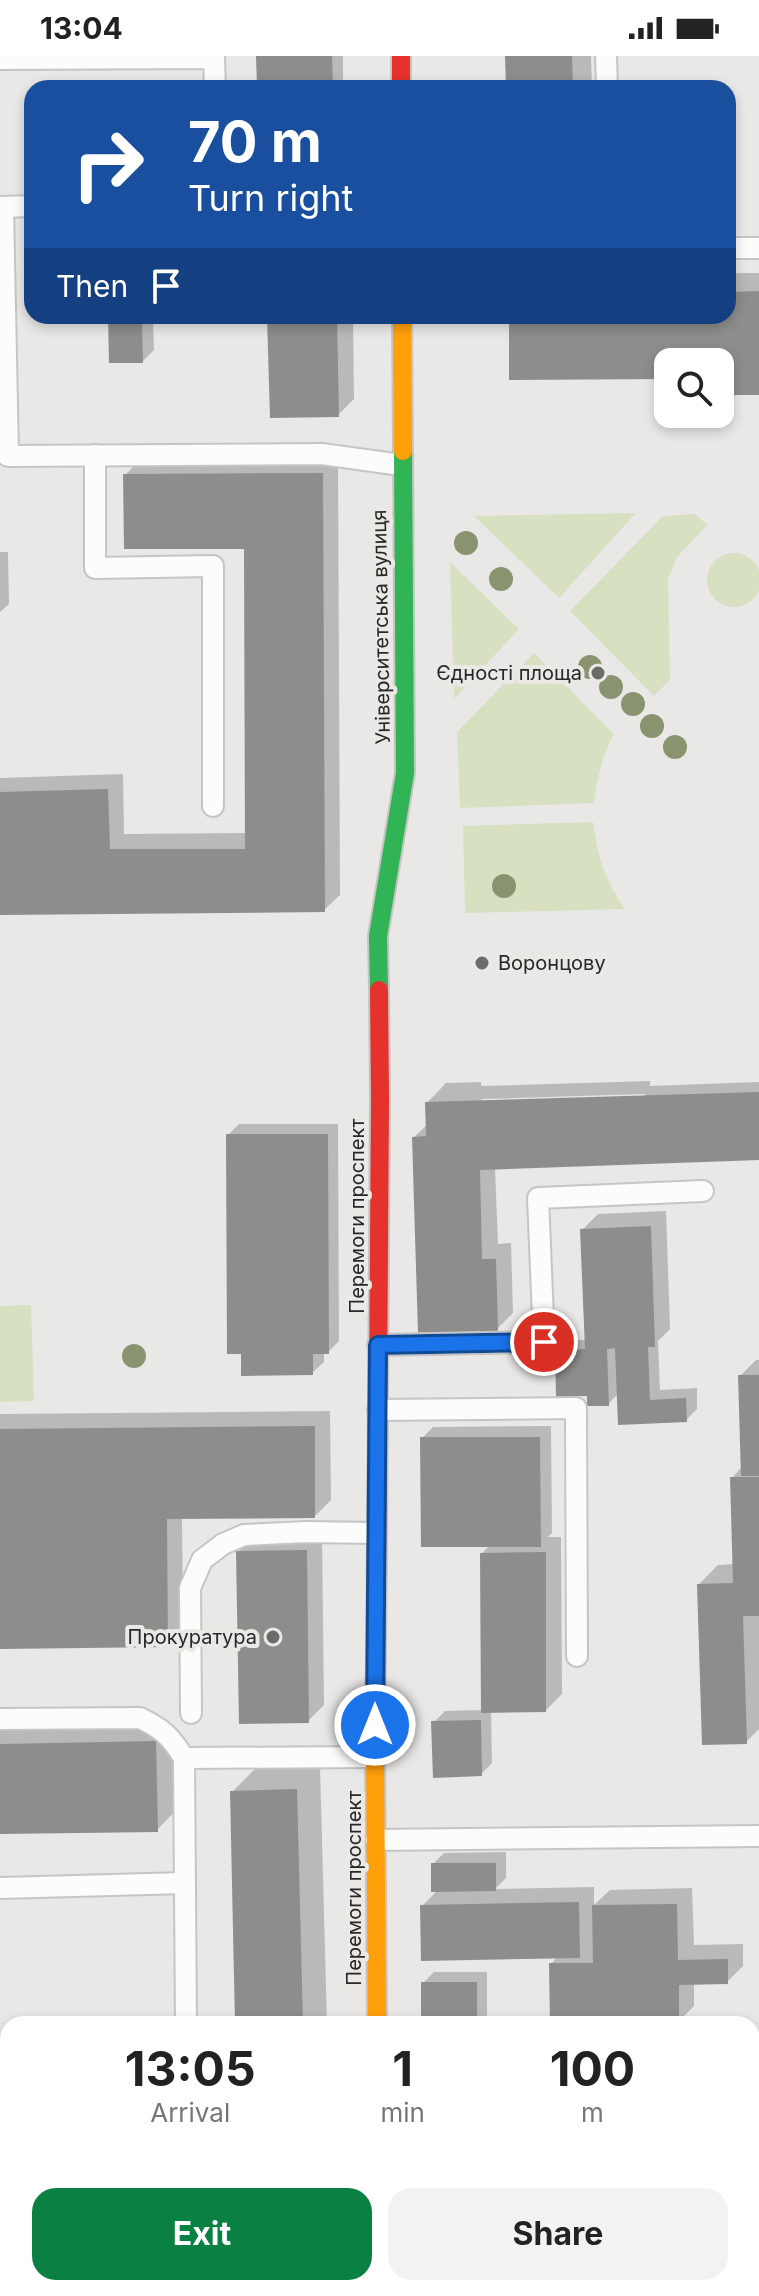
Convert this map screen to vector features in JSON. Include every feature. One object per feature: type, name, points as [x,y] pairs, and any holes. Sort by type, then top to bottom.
[{"type":"street","points":[[401,56],[401,80]]},
{"type":"street","name":"Університетська вулиця","points":[[378,936],[405,773],[402,324]]},
{"type":"street","name":"Перемоги проспект","points":[[377,2016],[378,936]]},
{"type":"lane","points":[[606,56],[607,80]]},
{"type":"lane","points":[[0,59],[214,58],[215,80]]},
{"type":"lane","points":[[24,206],[2,207],[8,456],[322,454],[401,465]]},
{"type":"lane","points":[[736,248],[759,248]]},
{"type":"lane","points":[[95,455],[95,568],[213,566],[213,806]]},
{"type":"lane","points":[[378,1345],[544,1342],[538,1198],[703,1191]]},
{"type":"lane","points":[[378,1410],[576,1408],[577,1656]]},
{"type":"lane","points":[[191,1713],[190,1588],[202,1560],[223,1544],[244,1535],[376,1533]]},
{"type":"lane","points":[[0,1719],[140,1718],[159,1727],[171,1738],[184,1758],[186,2016]]},
{"type":"lane","points":[[184,1758],[375,1757]]},
{"type":"lane","points":[[376,1840],[759,1836]]},
{"type":"lane","points":[[0,1888],[185,1883]]},
{"type":"green space","points":[[636,513],[559,598],[474,516]]},
{"type":"green space","points":[[695,514],[707,525],[677,557],[668,579],[670,680],[654,696],[570,611],[663,516]]},
{"type":"green space","points":[[724,555],[744,555],[759,570],[759,590],[744,605],[724,605],[709,590],[709,570]]},
{"type":"green space","points":[[450,562],[519,629],[454,699]]},
{"type":"green space","points":[[534,653],[614,734],[601,768],[594,803],[460,808],[457,732]]},
{"type":"green space","points":[[593,822],[603,868],[625,909],[465,913],[463,826]]},
{"type":"green space","points":[[31,1305],[34,1401],[0,1402],[0,1306]]},
{"type":"building","points":[[256,56],[332,56],[333,80],[257,80]]},
{"type":"building","points":[[505,56],[572,56],[573,80],[506,80]]},
{"type":"building","points":[[759,291],[759,395],[734,395],[734,348],[654,348],[654,379],[509,380],[509,324],[736,324],[736,292]]},
{"type":"building","points":[[108,324],[142,324],[143,363],[109,363]]},
{"type":"building","points":[[267,324],[337,324],[339,417],[270,418]]},
{"type":"building","points":[[323,473],[325,912],[0,915],[0,792],[108,789],[110,849],[245,849],[244,549],[124,549],[123,474]]},
{"type":"building","points":[[759,1092],[759,1160],[480,1170],[482,1259],[496,1259],[498,1331],[418,1333],[412,1137],[426,1136],[425,1102]]},
{"type":"building","points":[[226,1134],[328,1134],[329,1354],[313,1354],[313,1375],[241,1376],[241,1354],[227,1354]]},
{"type":"building","points":[[651,1226],[655,1347],[648,1347],[650,1400],[686,1398],[687,1422],[618,1425],[615,1348],[607,1349],[609,1406],[587,1406],[587,1396],[556,1397],[555,1351],[585,1349],[580,1229]]},
{"type":"building","points":[[738,1375],[759,1375],[759,1476],[741,1476]]},
{"type":"building","points":[[315,1426],[315,1518],[167,1519],[168,1647],[0,1649],[0,1429]]},
{"type":"building","points":[[420,1437],[540,1437],[541,1547],[421,1547]]},
{"type":"building","points":[[730,1477],[759,1477],[759,1616],[743,1616],[747,1744],[702,1745],[697,1584],[733,1583]]},
{"type":"building","name":"Прокуратура","points":[[307,1550],[309,1723],[239,1724],[236,1551]]},
{"type":"building","points":[[546,1552],[546,1712],[481,1713],[480,1553]]},
{"type":"building","points":[[481,1720],[482,1776],[433,1778],[431,1721]]},
{"type":"building","points":[[156,1741],[158,1832],[0,1834],[0,1744]]},
{"type":"building","points":[[297,1789],[303,2016],[235,2016],[230,1791]]},
{"type":"building","points":[[431,1863],[496,1863],[496,1891],[431,1892]]},
{"type":"building","points":[[579,1902],[580,1958],[421,1961],[420,1905]]},
{"type":"building","points":[[677,1904],[678,1960],[728,1959],[728,1984],[679,1985],[679,2016],[550,2016],[549,1963],[593,1963],[592,1905]]},
{"type":"building","points":[[421,1982],[477,1982],[477,2016],[421,2016]]},
{"type":"traffic: fast","points":[[379,990],[378,936],[405,773],[403,451]]},
{"type":"traffic: slow","points":[[402,324],[403,451]]},
{"type":"traffic: slow","points":[[377,1540],[377,2016]]},
{"type":"traffic: jam","points":[[401,56],[401,80]]},
{"type":"traffic: jam","points":[[377,1540],[379,990]]},
{"type":"place","name":"Єдності площа","points":[[598,673]]},
{"type":"place","name":"Воронцову","points":[[482,963]]},
{"type":"place","name":"Прокуратура","points":[[273,1637]]},
{"type":"route","points":[[375,1725],[378,1345],[544,1342]]}]
